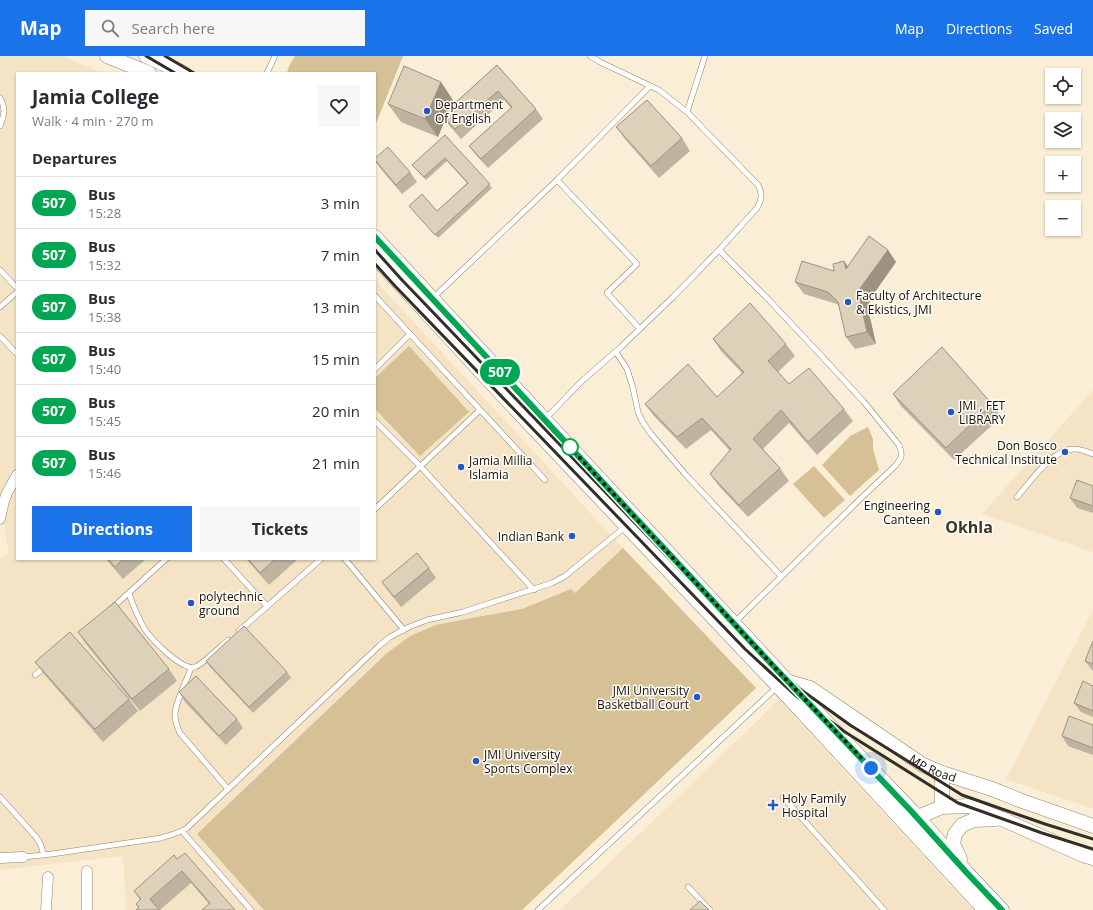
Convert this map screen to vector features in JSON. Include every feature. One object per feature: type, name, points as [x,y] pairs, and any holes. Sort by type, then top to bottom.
[{"type":"main road","points":[[107,56],[147,72]]},
{"type":"main road","points":[[146,56],[182,72]]},
{"type":"main road","points":[[376,238],[432,299],[472,352],[626,527],[782,685],[913,822],[966,872],[1002,910]]},
{"type":"main road","points":[[376,257],[472,352],[544,420],[733,623],[782,685]]},
{"type":"main road","name":"MP Road","points":[[782,685],[810,688],[923,765],[1093,826]]},
{"type":"main road","points":[[942,773],[942,807]]},
{"type":"main road","points":[[913,822],[942,807],[969,806],[1093,858]]},
{"type":"main road","points":[[966,872],[953,844],[955,834],[962,824],[974,820],[1002,819]]},
{"type":"main road","points":[[913,822],[985,910]]},
{"type":"street","points":[[0,519],[7,493],[16,477]]},
{"type":"street","points":[[0,858],[23,856]]},
{"type":"street","points":[[86,910],[87,871]]},
{"type":"street","points":[[46,910],[48,877]]},
{"type":"lane","points":[[267,72],[274,56]]},
{"type":"lane","points":[[544,420],[582,382],[640,329],[719,250],[757,208],[761,200],[762,193],[758,184],[687,112],[666,94],[590,56]]},
{"type":"lane","points":[[687,112],[706,56]]},
{"type":"lane","points":[[432,299],[557,180],[650,86]]},
{"type":"lane","points":[[0,98],[3,102],[4,115],[0,126]]},
{"type":"lane","points":[[557,180],[637,264],[607,293],[640,329]]},
{"type":"lane","points":[[719,250],[778,310],[864,402],[899,445],[902,457],[895,466],[733,623]]},
{"type":"lane","points":[[0,270],[16,287]]},
{"type":"lane","points":[[0,307],[16,293]]},
{"type":"lane","points":[[376,297],[545,480]]},
{"type":"lane","points":[[376,368],[410,334]]},
{"type":"lane","points":[[0,336],[16,353]]},
{"type":"lane","points":[[616,352],[627,370],[633,388],[638,412],[651,434],[686,475],[782,576]]},
{"type":"lane","points":[[376,508],[480,410]]},
{"type":"lane","points":[[376,422],[421,467],[534,590]]},
{"type":"lane","points":[[1017,497],[1049,461],[1062,452],[1077,449],[1093,454]]},
{"type":"lane","points":[[23,856],[44,855],[161,838],[177,834],[187,828],[390,637],[427,620],[463,612],[552,583],[565,576],[626,527]]},
{"type":"lane","points":[[105,614],[165,560]]},
{"type":"lane","points":[[225,560],[267,606]]},
{"type":"lane","points":[[128,594],[144,628],[173,658],[191,668],[198,666],[320,560]]},
{"type":"lane","points":[[347,560],[404,630]]},
{"type":"lane","points":[[35,675],[47,665]]},
{"type":"lane","points":[[191,668],[178,700],[175,713],[177,726],[180,733],[228,789]]},
{"type":"lane","points":[[538,910],[782,685]]},
{"type":"lane","points":[[0,797],[36,837],[40,843],[44,855]]},
{"type":"lane","points":[[783,797],[884,910]]},
{"type":"lane","points":[[182,831],[251,910]]},
{"type":"lane","points":[[688,886],[710,910]]},
{"type":"shaded area","name":"Jamia Millia Islamia","points":[[0,56],[63,56],[100,72],[16,72],[16,560],[376,560],[376,281],[623,548],[756,688],[522,910],[126,910],[123,856],[0,870],[0,557],[9,554],[0,502]]},
{"type":"shaded area","points":[[295,56],[403,56],[376,124],[376,72],[287,72]]},
{"type":"shaded area","points":[[409,346],[469,412],[420,456],[376,410],[376,377]]},
{"type":"shaded area","name":"Don Bosco Technical Institute","points":[[1093,390],[1093,552],[982,514]]},
{"type":"shaded area","points":[[868,427],[873,439],[873,449],[879,470],[850,496],[822,465],[850,436]]},
{"type":"shaded area","points":[[814,466],[845,500],[824,518],[793,484]]},
{"type":"shaded area","name":"JMI University Sports Complex","points":[[623,548],[756,688],[522,910],[264,910],[197,834],[386,654],[410,636],[436,625],[522,609],[571,589],[575,593]]},
{"type":"shaded area","points":[[1093,610],[1093,809],[1006,779]]},
{"type":"shaded area","name":"Holy Family Hospital","points":[[779,700],[973,910],[560,910]]},
{"type":"building","points":[[497,65],[536,109],[481,159],[469,146],[512,107],[498,91],[455,129],[442,115]]},
{"type":"building","points":[[404,66],[441,82],[425,119],[388,104]]},
{"type":"building","points":[[647,100],[682,138],[651,166],[616,127]]},
{"type":"building","points":[[445,135],[490,184],[435,235],[409,206],[422,194],[437,211],[468,183],[445,158],[424,177],[412,165]]},
{"type":"building","points":[[388,147],[410,172],[396,185],[376,161],[376,157]]},
{"type":"building","points":[[869,236],[888,250],[861,287],[859,296],[867,332],[846,337],[838,302],[828,292],[795,282],[802,261],[834,271],[833,264],[844,261],[846,269]]},
{"type":"building","points":[[750,303],[786,344],[768,361],[789,384],[809,368],[844,409],[808,442],[781,410],[753,439],[780,468],[739,505],[710,474],[731,449],[702,418],[677,437],[645,404],[688,364],[717,397],[744,372],[713,339]]},
{"type":"building","name":"JMI , FET LIBRARY","points":[[942,347],[992,404],[946,448],[893,394]]},
{"type":"building","points":[[1077,480],[1093,486],[1093,506],[1070,498]]},
{"type":"building","points":[[417,553],[429,568],[394,597],[382,582]]},
{"type":"building","points":[[109,560],[122,560],[115,567]]},
{"type":"building","points":[[249,560],[274,560],[260,573]]},
{"type":"building","points":[[115,602],[169,669],[132,699],[78,632]]},
{"type":"building","points":[[244,626],[287,672],[249,707],[206,661]]},
{"type":"building","points":[[70,632],[129,699],[95,729],[35,662]]},
{"type":"building","points":[[1093,641],[1093,664],[1085,661]]},
{"type":"building","points":[[196,676],[237,719],[219,736],[179,692]]},
{"type":"building","points":[[1083,681],[1093,686],[1093,711],[1074,703]]},
{"type":"building","points":[[1069,716],[1093,725],[1093,748],[1062,736]]},
{"type":"building","points":[[185,853],[235,910],[202,910],[210,903],[182,871],[150,899],[159,910],[136,910],[139,907],[136,904],[141,899],[134,891],[174,855],[177,859]]},
{"type":"building","points":[[700,901],[709,910],[690,910]]},
{"type":"railway","points":[[146,56],[173,72]]},
{"type":"railway","points":[[165,56],[192,72]]},
{"type":"railway","points":[[376,251],[751,644],[800,689],[850,725],[962,795],[1093,839]]},
{"type":"railway","points":[[376,265],[745,649],[795,695],[845,732],[958,803],[1042,833],[1093,849]]},
{"type":"bus line","name":"507","points":[[376,238],[1002,910]]},
{"type":"place","name":"Department Of English","points":[[427,111]]},
{"type":"place","name":"Faculty of Architecture & Ekistics, JMI","points":[[848,302]]},
{"type":"place","name":"JMI , FET LIBRARY","points":[[951,412]]},
{"type":"place","name":"Don Bosco Technical Institute","points":[[1065,452]]},
{"type":"place","name":"Jamia Millia Islamia","points":[[461,467]]},
{"type":"place","name":"Engineering Canteen","points":[[938,512]]},
{"type":"place","name":"Indian Bank","points":[[572,536]]},
{"type":"place","name":"polytechnic ground","points":[[191,603]]},
{"type":"place","name":"JMI University Basketball Court","points":[[697,697]]},
{"type":"place","name":"JMI University Sports Complex","points":[[476,761]]},
{"type":"place","name":"Holy Family Hospital","points":[[773,805]]},
{"type":"district","name":"Okhla","points":[[969,527]]},
{"type":"route","points":[[570,447],[565,442],[777,670],[871,768]]}]
